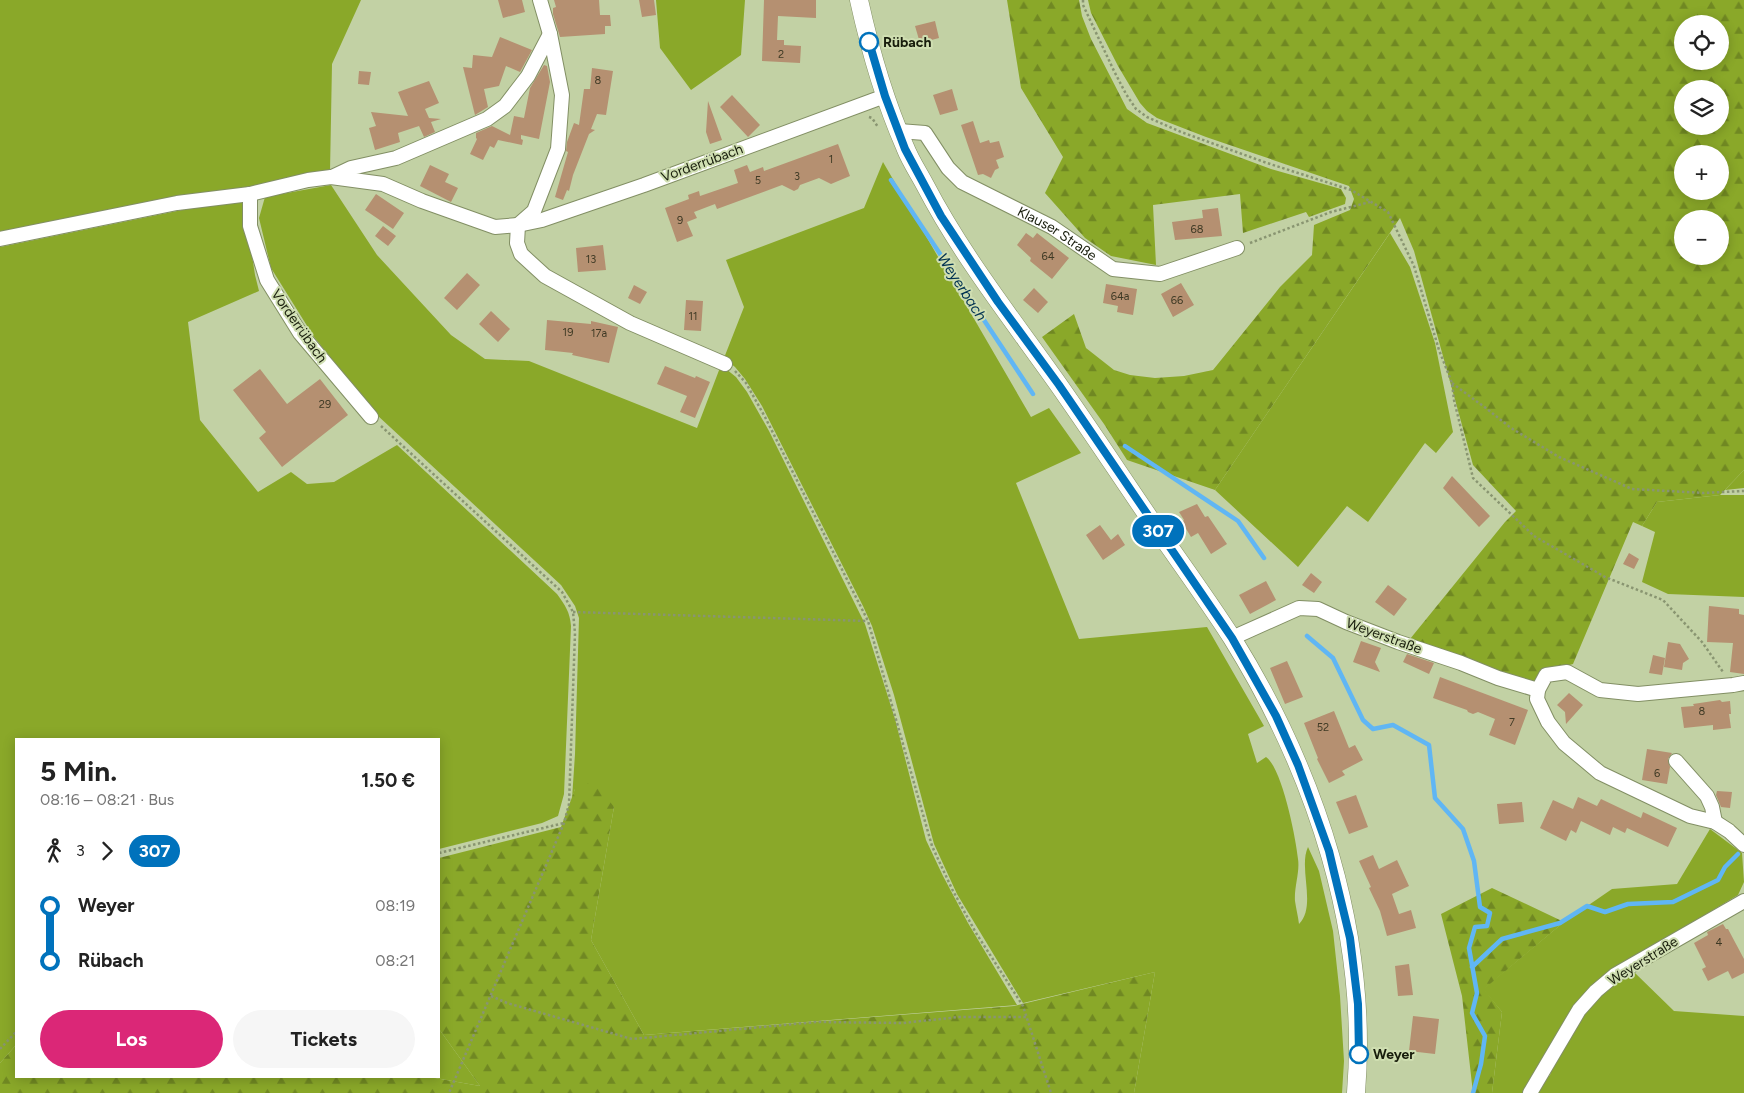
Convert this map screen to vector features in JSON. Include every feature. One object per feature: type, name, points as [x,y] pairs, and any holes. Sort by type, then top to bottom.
[{"type":"main road","points":[[859,0],[885,96],[898,131],[905,149],[941,216],[998,302],[1059,385],[1232,638],[1276,716],[1298,765],[1329,851],[1350,938],[1358,1004],[1359,1060],[1356,1093]]},
{"type":"street","points":[[540,0],[550,34],[562,95],[558,149],[534,211],[518,225],[517,243],[521,254],[545,276],[630,323],[725,364]]},
{"type":"street","name":"Vorderrübach","points":[[331,177],[351,168],[396,158],[488,119],[505,106],[528,76],[550,34]]},
{"type":"street","name":"Vorderrübach","points":[[0,239],[177,203],[250,194],[308,180],[331,177],[383,184],[422,201],[495,227],[518,225],[542,220],[644,185],[885,96]]},
{"type":"street","name":"Klauser Straße","points":[[898,131],[925,133],[948,168],[962,182],[1052,227],[1113,269],[1160,274],[1237,248]]},
{"type":"street","name":"Vorderrübach","points":[[250,194],[250,226],[267,280],[300,333],[370,417]]},
{"type":"street","name":"Weyerstraße","points":[[1232,638],[1299,608],[1318,609],[1398,642],[1461,663],[1498,678],[1538,690]]},
{"type":"street","points":[[1738,684],[1638,694],[1600,690],[1567,672],[1562,672],[1546,675],[1538,690],[1537,698],[1548,722],[1564,743],[1600,772],[1690,816],[1715,822],[1729,831],[1744,845]]},
{"type":"street","points":[[1676,761],[1706,796],[1712,807],[1715,822]]},
{"type":"street","name":"Weyerstraße","points":[[1530,1093],[1579,1010],[1596,991],[1615,975],[1744,901]]},
{"type":"path","points":[[1083,0],[1083,5],[1122,86],[1136,109],[1147,117],[1180,132],[1301,175],[1351,190],[1388,212],[1414,266],[1439,350],[1452,383],[1454,400],[1473,478],[1534,536],[1605,577],[1663,600],[1738,684]]},
{"type":"path","points":[[1237,248],[1331,212],[1370,202]]},
{"type":"path","points":[[725,364],[739,375],[752,393],[868,621],[932,846],[952,889],[976,933],[1022,1006],[1051,1093]]},
{"type":"path","points":[[1452,383],[1510,428],[1559,457],[1632,489],[1704,494],[1744,491]]},
{"type":"path","points":[[370,417],[562,592],[573,612],[575,633],[569,804],[564,824],[449,1093]]},
{"type":"path","points":[[573,612],[868,621]]},
{"type":"path","points":[[440,853],[564,824]]},
{"type":"path","points":[[491,996],[507,1003],[632,1039],[816,1022],[902,1023],[959,1017],[1027,1017]]},
{"type":"path","points":[[0,1049],[15,1033]]},
{"type":"green space","points":[[0,0],[361,0],[332,64],[330,172],[0,238]]},
{"type":"green space","points":[[656,0],[745,0],[741,55],[691,90],[660,48]]},
{"type":"green space","points":[[1007,0],[1079,0],[1082,16],[1091,39],[1127,109],[1147,123],[1271,169],[1341,189],[1346,198],[1345,204],[1309,217],[1306,212],[1243,233],[1240,194],[1153,205],[1156,265],[1111,256],[1085,238],[1045,193],[1063,157],[1021,88]]},
{"type":"green space","points":[[1088,0],[1744,0],[1744,470],[1720,495],[1657,502],[1642,526],[1633,522],[1573,664],[1544,672],[1539,682],[1502,676],[1410,639],[1516,511],[1473,465],[1414,251],[1400,218],[1215,490],[1127,460],[1104,424],[1042,337],[1074,314],[1086,348],[1114,370],[1130,375],[1155,378],[1184,376],[1213,370],[1280,287],[1312,255],[1314,225],[1350,210],[1354,199],[1349,186],[1206,137],[1157,118],[1140,103],[1118,66],[1091,13]]},
{"type":"green space","points":[[883,162],[1031,417],[1049,408],[1081,453],[1016,483],[1079,639],[1207,627],[1264,726],[1248,734],[1257,763],[1266,757],[1272,764],[1283,789],[1298,859],[1295,901],[1299,924],[1307,907],[1305,856],[1308,847],[1319,871],[1333,931],[1344,1061],[1342,1093],[1134,1093],[1155,972],[1023,1003],[957,894],[934,844],[894,695],[872,626],[762,406],[745,379],[724,358],[744,307],[726,260],[864,208]]},
{"type":"green space","points":[[331,185],[377,255],[451,335],[485,359],[529,361],[697,428],[721,365],[736,377],[747,392],[769,431],[865,624],[895,719],[926,840],[968,923],[1017,1005],[644,1035],[591,940],[614,807],[575,789],[572,799],[579,618],[575,606],[561,585],[377,415],[314,337],[271,268],[259,218],[265,197]]},
{"type":"green space","points":[[236,199],[244,203],[259,291],[188,322],[200,420],[258,492],[291,472],[307,484],[334,482],[397,445],[557,594],[567,609],[571,626],[564,794],[558,816],[542,823],[440,849],[440,738],[15,738],[15,1046],[0,1063],[0,247]]},
{"type":"green space","points":[[1390,233],[1410,267],[1435,343],[1453,432],[1436,453],[1425,443],[1368,522],[1347,506],[1298,567],[1215,490]]},
{"type":"green space","points":[[1744,470],[1744,488],[1725,490]]},
{"type":"green space","points":[[1720,495],[1744,495],[1744,597],[1668,594],[1642,582],[1655,532],[1642,526],[1657,502]]},
{"type":"green space","points":[[594,781],[614,807],[591,940],[644,1035],[1014,1006],[1155,972],[1134,1093],[0,1093],[0,1063],[15,1046],[15,1078],[435,1078],[480,1086],[440,1030],[440,858],[561,827],[575,789]]},
{"type":"green space","points":[[1710,829],[1742,853],[1744,882],[1738,895],[1612,971],[1525,1093],[1492,1093],[1502,1012],[1483,989],[1564,922],[1612,889],[1677,884]]},
{"type":"green space","points":[[1492,888],[1564,922],[1484,989],[1502,1012],[1492,1093],[1473,1093],[1462,996],[1441,914]]},
{"type":"green space","points":[[1635,973],[1674,1011],[1744,1016],[1744,1093],[1534,1093],[1550,1075],[1557,1053],[1574,1025],[1614,981]]},
{"type":"green space","points":[[440,1030],[480,1086],[435,1078],[440,1078]]},
{"type":"building","points":[[498,0],[522,0],[525,12],[503,18]]},
{"type":"building","points":[[554,0],[599,0],[600,15],[610,15],[611,26],[605,26],[605,34],[560,37],[553,14],[553,8],[556,7]]},
{"type":"building","points":[[639,0],[654,0],[656,15],[642,17]]},
{"type":"building","points":[[764,0],[816,0],[816,18],[778,16],[777,40],[784,40],[784,45],[801,46],[800,63],[762,61]]},
{"type":"building","points":[[935,21],[939,38],[920,43],[915,26]]},
{"type":"building","points":[[500,37],[532,50],[520,72],[506,66],[499,86],[484,89],[488,107],[475,115],[463,67],[472,68],[473,55],[492,57]]},
{"type":"building","points":[[544,65],[547,66],[550,82],[539,139],[521,135],[522,145],[498,140],[494,148],[490,146],[483,160],[470,154],[477,139],[476,133],[492,126],[510,135],[514,116],[524,118],[530,88]]},
{"type":"building","points":[[592,68],[613,71],[606,115],[597,114],[591,129],[595,130],[589,134],[573,175],[569,191],[567,190],[563,200],[555,197],[568,152],[566,151],[567,142],[574,123],[579,125],[584,89],[590,89]]},
{"type":"building","points":[[359,71],[371,72],[369,85],[358,84]]},
{"type":"building","points":[[429,81],[439,103],[425,109],[429,118],[441,119],[431,122],[435,132],[424,137],[419,126],[398,133],[400,142],[375,150],[369,128],[376,126],[371,112],[408,116],[398,92]]},
{"type":"building","points":[[952,89],[958,110],[940,115],[933,95]]},
{"type":"building","points":[[732,95],[760,125],[748,137],[720,107]]},
{"type":"building","points":[[708,101],[722,140],[710,144],[706,132]]},
{"type":"building","points":[[973,121],[980,143],[989,140],[990,143],[999,141],[1004,157],[996,160],[999,168],[995,170],[991,178],[983,174],[978,175],[961,125]]},
{"type":"building","points":[[838,144],[850,176],[831,184],[819,178],[800,185],[794,191],[782,185],[717,209],[715,204],[694,212],[697,218],[687,222],[693,236],[677,242],[665,208],[689,199],[688,195],[699,191],[700,196],[738,183],[734,170],[747,165],[750,172],[763,167],[764,171]]},
{"type":"building","points":[[430,165],[449,174],[445,182],[458,188],[451,202],[420,186]]},
{"type":"building","points":[[376,194],[404,213],[393,229],[365,210]]},
{"type":"building","points":[[1218,208],[1222,236],[1175,240],[1172,222],[1203,218],[1202,210]]},
{"type":"building","points":[[383,226],[396,236],[388,246],[375,236]]},
{"type":"building","points":[[1026,233],[1033,238],[1037,233],[1069,258],[1052,279],[1030,261],[1031,258],[1017,245]]},
{"type":"building","points":[[603,245],[606,270],[578,272],[576,248]]},
{"type":"building","points":[[467,273],[480,285],[457,310],[444,298]]},
{"type":"building","points":[[1181,283],[1194,305],[1173,317],[1161,294]]},
{"type":"building","points":[[1106,284],[1137,289],[1133,315],[1117,312],[1118,306],[1103,303]]},
{"type":"building","points":[[634,285],[647,292],[640,304],[628,298]]},
{"type":"building","points":[[1034,288],[1048,302],[1038,313],[1023,300]]},
{"type":"building","points":[[686,300],[703,301],[701,331],[684,330]]},
{"type":"building","points":[[491,311],[510,329],[498,342],[479,324]]},
{"type":"building","points":[[547,320],[591,324],[591,321],[618,327],[609,363],[572,355],[573,353],[545,350]]},
{"type":"building","points":[[665,366],[710,382],[695,418],[680,412],[687,396],[657,384]]},
{"type":"building","points":[[260,369],[287,404],[320,379],[348,415],[282,467],[259,438],[266,432],[233,390]]},
{"type":"building","points":[[1452,476],[1490,516],[1479,527],[1443,488]]},
{"type":"building","points":[[1197,504],[1205,517],[1208,516],[1227,544],[1211,554],[1198,533],[1191,537],[1182,522],[1184,520],[1179,512]]},
{"type":"building","points":[[1100,525],[1111,540],[1118,534],[1125,545],[1103,560],[1086,535]]},
{"type":"building","points":[[1629,553],[1639,559],[1634,569],[1623,564]]},
{"type":"building","points":[[1311,573],[1322,582],[1314,593],[1302,585]]},
{"type":"building","points":[[1266,581],[1276,600],[1250,614],[1239,595]]},
{"type":"building","points":[[1388,585],[1407,599],[1394,616],[1375,602]]},
{"type":"building","points":[[1709,606],[1739,609],[1739,614],[1744,615],[1744,674],[1730,672],[1733,643],[1707,642]]},
{"type":"building","points":[[1361,641],[1381,648],[1375,662],[1380,672],[1353,662]]},
{"type":"building","points":[[1668,642],[1680,644],[1689,659],[1683,663],[1682,670],[1664,667]]},
{"type":"building","points":[[1407,654],[1434,663],[1429,674],[1403,662]]},
{"type":"building","points":[[1653,655],[1665,658],[1662,675],[1649,673]]},
{"type":"building","points":[[1287,661],[1303,697],[1285,704],[1270,668]]},
{"type":"building","points":[[1440,677],[1528,710],[1515,745],[1489,735],[1495,719],[1478,712],[1473,714],[1433,698]]},
{"type":"building","points":[[1569,693],[1583,705],[1566,724],[1565,712],[1557,705]]},
{"type":"building","points":[[1720,700],[1722,702],[1730,701],[1731,728],[1713,730],[1713,725],[1684,728],[1681,707]]},
{"type":"building","points":[[1334,711],[1349,748],[1355,745],[1363,760],[1342,771],[1345,775],[1329,783],[1317,759],[1304,723]]},
{"type":"building","points":[[1647,749],[1672,753],[1668,759],[1670,767],[1667,784],[1642,780]]},
{"type":"building","points":[[1717,791],[1732,792],[1730,808],[1721,807],[1716,795]]},
{"type":"building","points":[[1356,795],[1368,827],[1349,834],[1336,802]]},
{"type":"building","points":[[1578,797],[1597,806],[1601,799],[1641,818],[1643,812],[1677,828],[1668,847],[1627,828],[1625,833],[1613,827],[1610,835],[1581,821],[1576,833],[1571,830],[1566,841],[1540,828],[1553,800],[1573,809]]},
{"type":"building","points":[[1522,802],[1524,822],[1499,824],[1497,804]]},
{"type":"building","points":[[1373,855],[1379,869],[1397,860],[1409,886],[1392,894],[1399,914],[1411,910],[1416,928],[1387,936],[1380,911],[1359,861]]},
{"type":"building","points":[[1723,924],[1728,929],[1744,959],[1744,973],[1732,979],[1728,971],[1708,981],[1702,969],[1706,967],[1694,943],[1708,935],[1707,932]]},
{"type":"building","points":[[1409,964],[1413,995],[1398,996],[1395,966]]},
{"type":"building","points":[[1413,1016],[1439,1019],[1435,1054],[1409,1051]]},
{"type":"waterway","name":"Weyerbach","points":[[891,180],[1033,394]]},
{"type":"waterway","name":"Weyerbach","points":[[1125,446],[1238,521],[1264,558]]},
{"type":"waterway","name":"Weyerbach","points":[[1307,636],[1333,658],[1363,720],[1373,729],[1393,725],[1429,745],[1435,798],[1463,829],[1474,861],[1480,907],[1490,913],[1487,926],[1475,927],[1469,948],[1477,993],[1472,1013],[1485,1036],[1481,1064],[1473,1093]]},
{"type":"waterway","points":[[1472,967],[1502,939],[1560,923],[1587,906],[1605,912],[1628,904],[1673,902],[1718,880],[1725,867],[1738,854]]},
{"type":"bus line","name":"307","points":[[869,42],[885,96],[905,149],[941,216],[998,302],[1059,385],[1232,638],[1276,716],[1298,765],[1329,851],[1350,938],[1358,1004],[1359,1054]]},
{"type":"place","name":"Rübach","points":[[869,42]]},
{"type":"place","name":"Weyer","points":[[1359,1054]]}]
